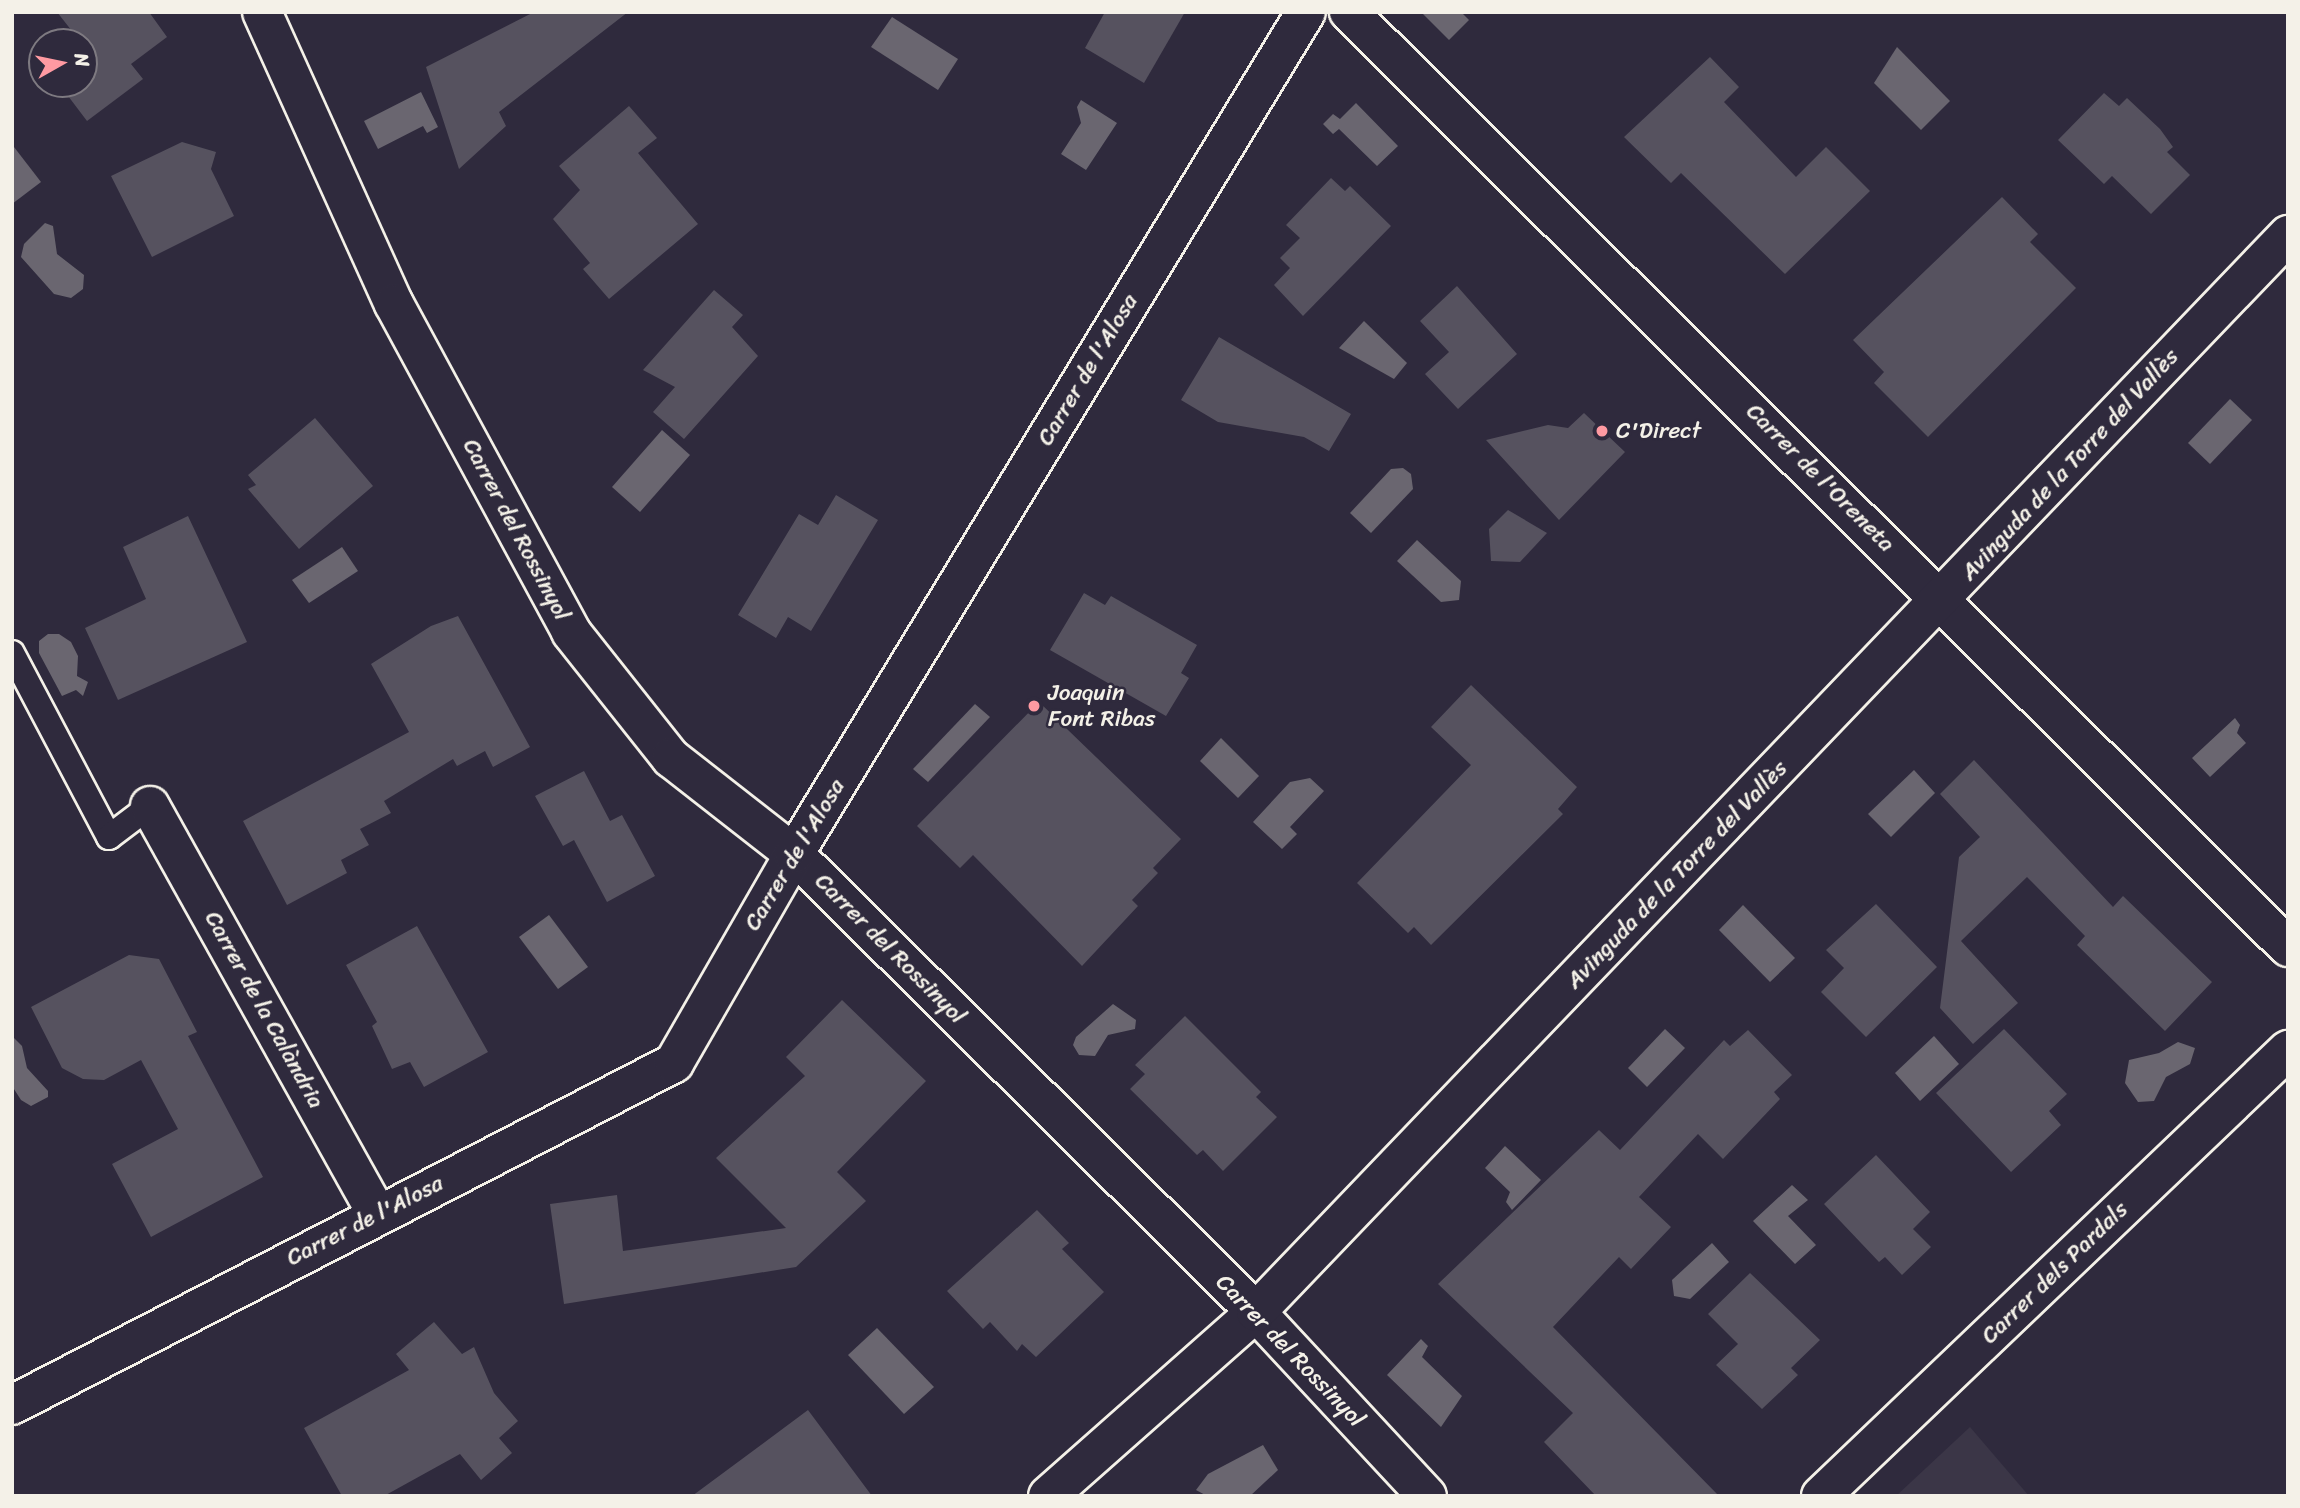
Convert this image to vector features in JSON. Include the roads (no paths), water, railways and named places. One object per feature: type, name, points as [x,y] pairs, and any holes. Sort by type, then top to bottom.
[{"type":"street","name":"Carrer del Rossinyol","points":[[262,12],[394,303],[571,632],[671,758],[794,854],[1256,1312],[1427,1496]]},
{"type":"street","name":"Carrer de l'Alosa","points":[[12,1405],[377,1214],[674,1063],[794,854],[1306,12]]},
{"type":"street","name":"Carrer de l'Oreneta","points":[[1349,12],[1943,600],[2288,947]]},
{"type":"street","name":"Avinguda de la Torre del Vallès","points":[[1048,1496],[1256,1312],[1943,600],[2288,234]]},
{"type":"street","name":"Carrer de la Calàndria","points":[[150,806],[377,1214]]},
{"type":"street","name":"Carrer dels Pardals","points":[[1821,1496],[2288,1050]]},
{"type":"lane","points":[[12,653],[109,837],[150,806]]},
{"type":"place","name":"C'Direct","points":[[1602,431]]},
{"type":"place","name":"Joaquin Font Ribas","points":[[1034,706]]}]
